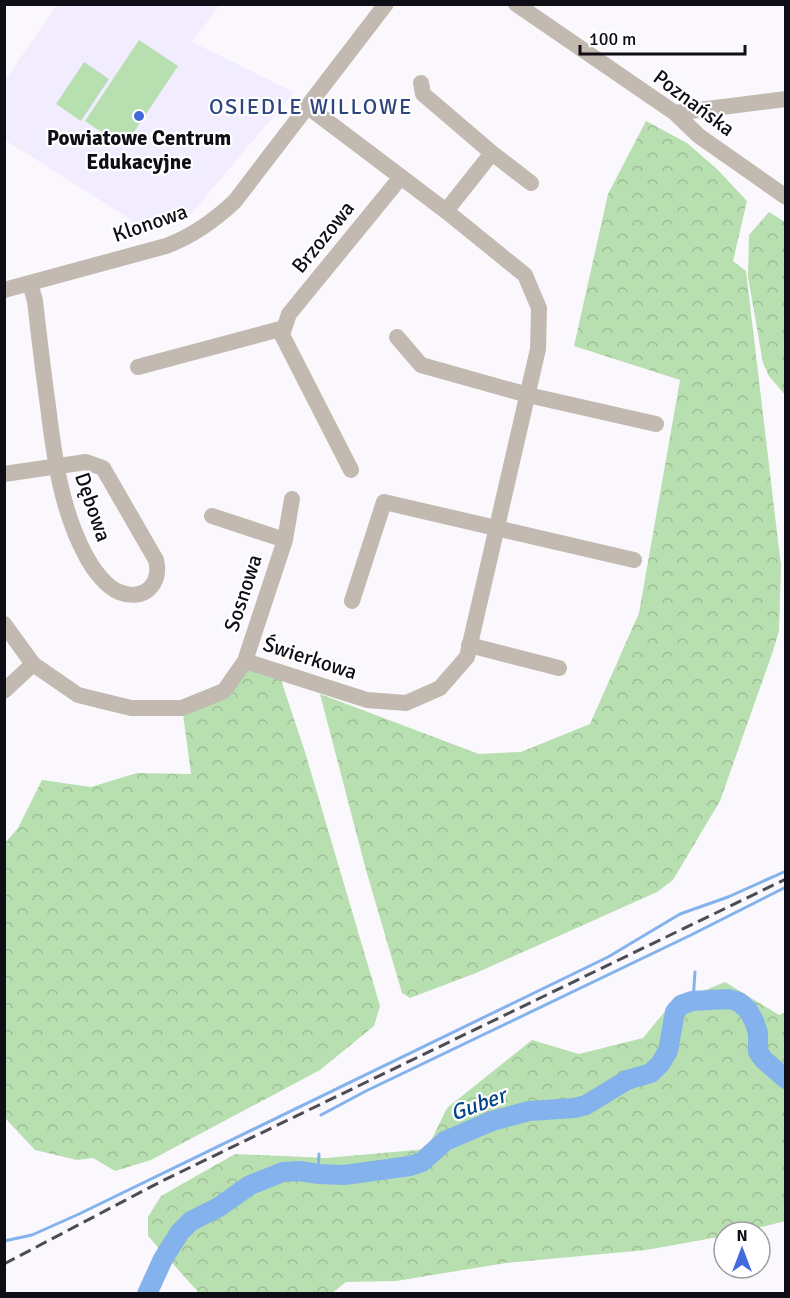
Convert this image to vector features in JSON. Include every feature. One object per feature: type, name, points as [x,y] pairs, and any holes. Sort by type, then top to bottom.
[{"type":"street","name":"Klonowa","points":[[4,290],[166,246],[202,229],[217,219],[235,201],[386,4]]},
{"type":"street","name":"Poznańska","points":[[516,4],[675,113],[699,136],[786,197]]},
{"type":"street","points":[[421,83],[423,94],[531,183]]},
{"type":"street","points":[[675,113],[786,99]]},
{"type":"street","name":"Świerkowa","points":[[4,624],[33,664],[78,695],[131,708],[182,708],[224,691],[244,661],[367,700],[406,703],[440,688],[467,657],[538,349],[538,308],[525,275],[446,211],[306,106]]},
{"type":"street","points":[[446,211],[492,153]]},
{"type":"street","name":"Brzozowa","points":[[284,328],[289,314],[401,177]]},
{"type":"street","name":"Dębowa","points":[[30,283],[35,301],[55,467],[78,539],[94,568],[117,592],[130,595],[141,594],[149,589],[157,579],[156,560],[103,468],[86,462],[55,467]]},
{"type":"street","points":[[138,368],[284,328]]},
{"type":"street","points":[[284,328],[282,335],[351,470]]},
{"type":"street","points":[[397,338],[421,364],[528,395],[656,424]]},
{"type":"street","points":[[4,474],[55,467]]},
{"type":"street","name":"Sosnowa","points":[[244,661],[285,540],[292,499]]},
{"type":"street","points":[[352,601],[384,502],[634,560]]},
{"type":"street","name":"Sosnowa","points":[[212,516],[285,540]]},
{"type":"street","points":[[469,645],[559,668]]},
{"type":"street","points":[[4,691],[33,664]]},
{"type":"shaded area","name":"Powiatowe Centrum Edukacyjne","points":[[57,5],[220,5],[192,42],[294,92],[192,213],[137,237],[130,219],[5,140],[5,80]]},
{"type":"green space","points":[[139,40],[178,66],[124,147],[85,121]]},
{"type":"green space","points":[[84,62],[109,79],[81,121],[56,104]]},
{"type":"green space","points":[[646,121],[687,143],[717,169],[747,201],[733,261],[746,271],[781,566],[779,631],[720,801],[673,880],[657,892],[476,973],[410,998],[402,993],[366,870],[320,694],[479,754],[521,752],[590,724],[639,613],[680,380],[574,346],[608,194]]},
{"type":"green space","points":[[769,212],[785,222],[785,395],[769,376],[763,363],[748,277],[749,235]]},
{"type":"green space","points":[[247,667],[281,680],[305,752],[380,1006],[374,1026],[320,1070],[151,1160],[115,1171],[93,1158],[77,1160],[35,1150],[5,1118],[5,843],[18,828],[42,780],[91,787],[137,773],[191,774],[183,714]]},
{"type":"green space","points":[[725,982],[779,1015],[785,1012],[785,1221],[772,1224],[772,1220],[712,1220],[712,1238],[646,1250],[506,1263],[396,1281],[346,1282],[331,1294],[199,1293],[148,1236],[148,1217],[161,1196],[235,1154],[326,1158],[427,1149],[447,1108],[532,1040],[579,1054],[643,1038],[671,1004]]},
{"type":"waterway","points":[[4,1241],[32,1235],[79,1214],[608,957],[680,914],[728,897],[786,871]]},
{"type":"waterway","points":[[321,1115],[786,887]]},
{"type":"waterway","points":[[693,1001],[695,972]]},
{"type":"waterway","name":"Guber","points":[[147,1294],[163,1259],[180,1232],[191,1221],[219,1207],[250,1185],[283,1172],[344,1175],[410,1166],[422,1162],[445,1141],[492,1121],[529,1111],[586,1105],[627,1080],[651,1073],[668,1051],[675,1012],[681,1005],[692,1001],[729,999],[739,1002],[748,1010],[754,1021],[758,1033],[758,1052],[786,1079]]},
{"type":"waterway","points":[[318,1174],[319,1154]]},
{"type":"railway","points":[[4,1264],[162,1181],[786,879]]},
{"type":"place","name":"Powiatowe Centrum Edukacyjne","points":[[139,116]]},
{"type":"district","name":"OSIEDLE WILLOWE","points":[[311,106]]}]
